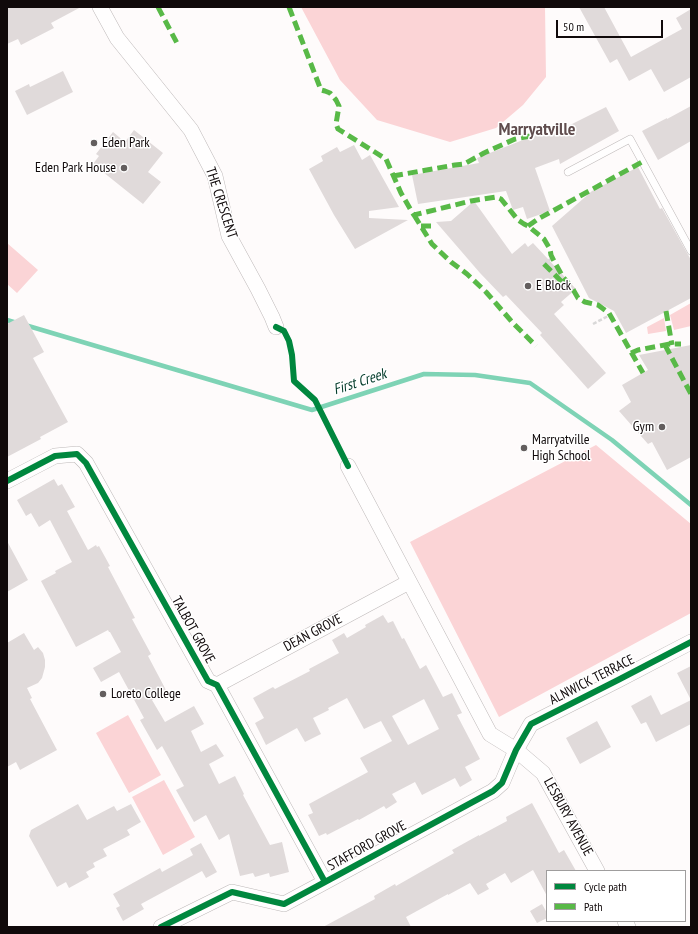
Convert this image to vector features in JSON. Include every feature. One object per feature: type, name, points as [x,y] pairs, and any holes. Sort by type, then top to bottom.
[{"type":"street","name":"THE CRESCENT","points":[[100,7],[117,38],[191,130],[215,176],[229,236],[276,327]]},
{"type":"street","name":"TALBOT GROVE","points":[[7,481],[55,456],[77,454],[86,463],[208,681],[216,685],[325,882]]},
{"type":"street","points":[[348,466],[490,734],[516,750]]},
{"type":"street","name":"DEAN GROVE","points":[[216,685],[409,582]]},
{"type":"street","name":"ALNWICK TERRACE","points":[[516,750],[531,724],[691,642]]},
{"type":"street","name":"LESBURY AVENUE","points":[[516,750],[543,773],[596,870]]},
{"type":"street","name":"STAFFORD GROVE","points":[[161,927],[232,892],[284,904],[493,791],[502,783],[516,750]]},
{"type":"lane","points":[[568,172],[630,139],[691,251]]},
{"type":"path","points":[[544,264],[552,258]]},
{"type":"path","points":[[593,324],[610,315]]},
{"type":"shaded area","points":[[301,7],[545,7],[546,77],[523,105],[496,128],[450,142],[377,120],[340,80]]},
{"type":"shaded area","points":[[7,243],[38,270],[17,293],[7,284]]},
{"type":"shaded area","points":[[691,303],[691,326],[674,330],[670,315]]},
{"type":"shaded area","points":[[664,318],[666,331],[648,334],[647,327]]},
{"type":"shaded area","points":[[596,445],[691,524],[691,613],[499,717],[410,542]]},
{"type":"shaded area","points":[[128,715],[161,775],[129,793],[96,733]]},
{"type":"shaded area","points":[[164,780],[195,837],[163,855],[132,797]]},
{"type":"building","points":[[7,7],[81,7],[51,23],[54,28],[21,45],[18,39],[7,44]]},
{"type":"building","points":[[579,7],[604,7],[631,57],[682,29],[676,18],[691,9],[691,77],[664,92],[651,69],[629,81],[617,59],[610,63]]},
{"type":"building","points":[[63,71],[73,92],[27,115],[15,91],[29,84],[30,87]]},
{"type":"building","points":[[691,106],[691,141],[658,160],[642,131]]},
{"type":"building","points":[[606,107],[619,131],[560,164],[559,159],[535,168],[550,211],[527,219],[523,207],[513,210],[506,191],[418,204],[412,175],[479,163],[477,158],[546,131],[548,136]]},
{"type":"building","name":"Eden Park House","points":[[134,130],[163,153],[148,172],[161,182],[143,204],[93,164],[99,156],[96,154],[113,132],[125,142]]},
{"type":"building","points":[[354,145],[362,160],[370,155],[399,207],[369,211],[369,218],[408,220],[355,249],[334,215],[309,169],[323,161],[321,156],[337,147],[340,152]]},
{"type":"building","points":[[638,167],[660,209],[662,208],[691,260],[691,298],[626,333],[614,311],[589,298],[552,226],[592,191]]},
{"type":"building","points":[[474,201],[512,254],[525,243],[528,247],[533,243],[576,289],[561,302],[564,305],[554,314],[606,373],[588,389],[540,335],[542,333],[506,295],[503,297],[480,273],[436,222],[451,221]]},
{"type":"building","points":[[24,315],[44,352],[33,358],[68,422],[40,437],[41,439],[7,457],[7,324]]},
{"type":"building","name":"Gym","points":[[691,345],[691,457],[667,470],[652,442],[648,444],[619,411],[631,402],[622,385],[648,370],[639,355]]},
{"type":"building","points":[[54,479],[58,486],[62,484],[75,507],[67,511],[88,550],[96,545],[97,547],[99,546],[110,566],[108,567],[135,618],[132,619],[151,654],[148,656],[167,692],[152,700],[165,722],[194,706],[204,724],[191,731],[201,752],[216,744],[224,756],[209,764],[219,784],[235,776],[244,794],[243,795],[270,845],[282,842],[289,872],[270,877],[269,873],[255,877],[253,873],[240,876],[229,834],[219,840],[206,815],[194,822],[176,790],[184,786],[162,746],[157,750],[140,720],[144,718],[119,672],[101,682],[93,668],[121,652],[110,632],[108,630],[76,647],[41,581],[56,573],[55,571],[72,562],[50,520],[39,527],[31,513],[26,516],[17,500]]},
{"type":"building","points":[[7,541],[28,580],[7,592]]},
{"type":"building","points":[[383,615],[388,623],[393,621],[402,639],[404,638],[420,669],[426,665],[443,697],[452,693],[462,713],[457,715],[480,759],[465,767],[472,780],[460,787],[455,778],[422,795],[415,782],[392,794],[397,802],[386,809],[384,806],[327,835],[326,833],[319,836],[308,815],[313,813],[309,804],[368,772],[360,758],[392,741],[381,721],[364,729],[347,698],[328,708],[329,710],[313,718],[321,734],[305,742],[297,728],[266,745],[255,723],[264,718],[253,698],[273,687],[275,689],[310,671],[309,669],[339,653],[332,640],[344,633],[347,638],[366,627],[365,625]],"holes":[[[424,699],[439,729],[408,745],[392,716]]]},
{"type":"building","points":[[24,633],[34,650],[38,647],[43,653],[45,660],[42,678],[38,683],[27,688],[32,698],[30,699],[57,750],[20,770],[16,762],[7,767],[7,643]]},
{"type":"building","points":[[691,666],[691,700],[677,673]]},
{"type":"building","points":[[651,695],[661,715],[691,700],[691,724],[656,742],[646,722],[641,724],[631,706]]},
{"type":"building","points":[[597,721],[611,747],[580,764],[566,738]]},
{"type":"building","points":[[532,803],[559,853],[564,850],[575,870],[546,870],[546,894],[533,870],[511,883],[505,873],[486,884],[489,889],[478,895],[470,883],[406,917],[411,927],[323,927],[375,899],[374,896],[395,884],[396,886],[454,853],[452,850],[507,821],[506,817]]},
{"type":"building","points":[[78,804],[87,820],[114,806],[117,811],[131,804],[141,822],[127,830],[130,835],[103,849],[107,856],[93,863],[95,867],[86,872],[89,877],[69,888],[66,882],[57,887],[29,836],[31,830]]},
{"type":"building","points":[[201,843],[217,872],[206,878],[202,871],[141,904],[144,909],[123,921],[116,908],[120,906],[113,894],[160,868],[162,872],[193,855],[190,849]]},
{"type":"building","points":[[542,904],[546,911],[546,918],[537,923],[530,911]]},
{"type":"waterway","name":"First Creek","points":[[7,320],[17,323]]},
{"type":"waterway","name":"First Creek","points":[[25,325],[312,410],[424,374],[475,375],[530,383],[612,440],[691,505]]},
{"type":"marked path","points":[[158,7],[178,45]]},
{"type":"marked path","points":[[289,7],[321,90],[330,93],[339,106],[336,124],[338,129],[386,159],[401,193],[414,215],[471,201],[496,197],[501,199],[518,220],[544,239],[563,277],[571,286],[578,298],[585,302],[598,305],[609,313],[643,373]]},
{"type":"marked path","points":[[393,176],[464,164],[515,139],[530,136]]},
{"type":"marked path","points":[[528,226],[538,219],[642,162]]},
{"type":"marked path","points":[[414,215],[432,244],[486,292],[513,323],[536,346]]},
{"type":"marked path","points":[[421,226],[436,226]]},
{"type":"marked path","points":[[544,264],[564,284]]},
{"type":"marked path","points":[[666,311],[672,345]]},
{"type":"marked path","points":[[631,353],[638,350],[670,344],[681,344]]},
{"type":"marked path","points":[[665,345],[691,394]]},
{"type":"cycle path","points":[[276,327],[284,331],[289,341],[292,355],[294,381],[315,400],[348,466]]},
{"type":"cycle path","points":[[7,481],[55,456],[77,454],[86,463],[208,681],[217,685],[325,882]]},
{"type":"cycle path","points":[[161,927],[232,892],[284,904],[325,882],[493,791],[502,783],[516,750],[531,724],[691,642]]},
{"type":"place","name":"Eden Park","points":[[94,143]]},
{"type":"place","name":"Eden Park House","points":[[124,168]]},
{"type":"place","name":"E Block","points":[[528,286]]},
{"type":"place","name":"Gym","points":[[662,427]]},
{"type":"place","name":"Marryatville High School","points":[[524,448]]},
{"type":"place","name":"Loreto College","points":[[103,694]]},
{"type":"district","name":"Marryatville","points":[[537,130]]}]
